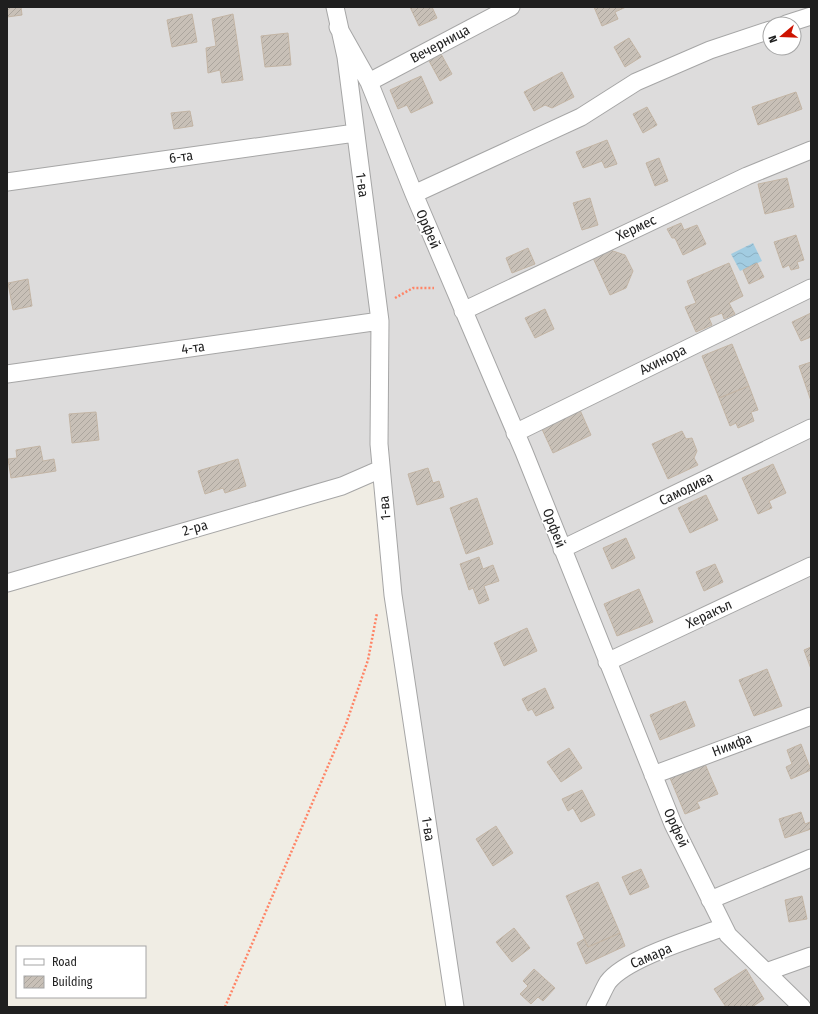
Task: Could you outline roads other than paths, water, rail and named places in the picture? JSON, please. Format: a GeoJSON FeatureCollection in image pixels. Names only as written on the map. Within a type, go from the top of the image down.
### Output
{"type":"FeatureCollection","features":[{"type":"Feature","properties":{"kind":"street","name":"1-ва"},"geometry":{"type":"LineString","coordinates":[[335,7],[338,27],[346,57],[380,321],[379,444],[393,595],[455,1007]]}},
{"type":"Feature","properties":{"kind":"street","name":"Вечерница"},"geometry":{"type":"LineString","coordinates":[[369,82],[511,7]]}},
{"type":"Feature","properties":{"kind":"street","name":"Орфей"},"geometry":{"type":"LineString","coordinates":[[338,27],[369,82],[414,194],[515,433],[673,824],[728,935],[802,1007]]}},
{"type":"Feature","properties":{"kind":"street"},"geometry":{"type":"LineString","coordinates":[[414,194],[581,117],[636,82],[710,50],[762,33]]}},
{"type":"Feature","properties":{"kind":"street","name":"6-та"},"geometry":{"type":"LineString","coordinates":[[7,182],[355,133]]}},
{"type":"Feature","properties":{"kind":"street","name":"Хермес"},"geometry":{"type":"LineString","coordinates":[[461,306],[748,176],[811,150]]}},
{"type":"Feature","properties":{"kind":"street","name":"Ахинора"},"geometry":{"type":"LineString","coordinates":[[515,433],[811,288]]}},
{"type":"Feature","properties":{"kind":"street","name":"4-та"},"geometry":{"type":"LineString","coordinates":[[7,374],[380,321]]}},
{"type":"Feature","properties":{"kind":"street","name":"Самодива"},"geometry":{"type":"LineString","coordinates":[[562,549],[811,428]]}},
{"type":"Feature","properties":{"kind":"street","name":"2-ра"},"geometry":{"type":"LineString","coordinates":[[7,582],[342,486],[381,468]]}},
{"type":"Feature","properties":{"kind":"street","name":"Херакъл"},"geometry":{"type":"LineString","coordinates":[[607,662],[811,566]]}},
{"type":"Feature","properties":{"kind":"street","name":"Нимфа"},"geometry":{"type":"LineString","coordinates":[[653,775],[811,716]]}},
{"type":"Feature","properties":{"kind":"street"},"geometry":{"type":"LineString","coordinates":[[710,900],[811,858]]}},
{"type":"Feature","properties":{"kind":"street","name":"Самара"},"geometry":{"type":"LineString","coordinates":[[595,1007],[609,982],[625,968],[643,958],[724,927]]}},
{"type":"Feature","properties":{"kind":"street"},"geometry":{"type":"LineString","coordinates":[[766,972],[811,956]]}},
{"type":"Feature","properties":{"kind":"water"},"geometry":{"type":"Polygon","coordinates":[[[753,243],[762,261],[740,271],[731,254],[753,243]]]}}]}
